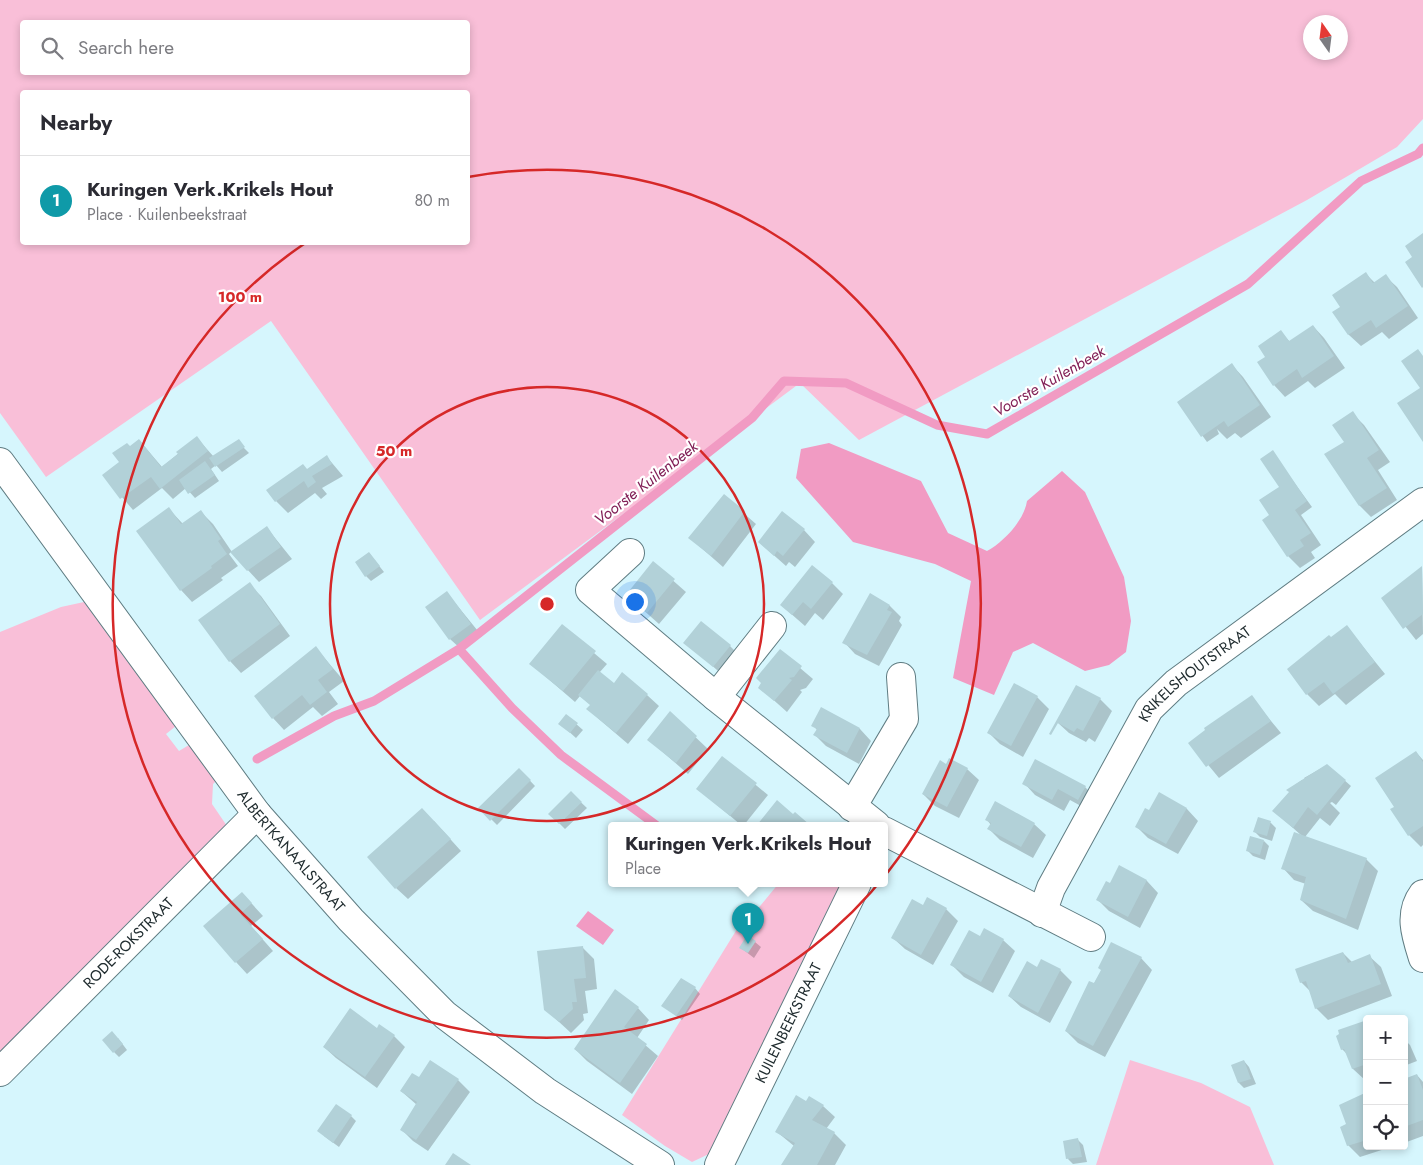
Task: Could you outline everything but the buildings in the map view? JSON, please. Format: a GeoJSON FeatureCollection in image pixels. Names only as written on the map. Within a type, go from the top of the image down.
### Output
{"type":"FeatureCollection","features":[{"type":"Feature","properties":{"kind":"street","name":"ALBERTKANAALSTRAAT"},"geometry":{"type":"LineString","coordinates":[[0,462],[257,814],[351,920],[445,1015],[545,1091],[660,1165]]}},
{"type":"Feature","properties":{"kind":"street","name":"KRIKELSHOUTSTRAAT"},"geometry":{"type":"LineString","coordinates":[[1042,913],[1051,888],[1149,709],[1176,683],[1423,502]]}},
{"type":"Feature","properties":{"kind":"street"},"geometry":{"type":"LineString","coordinates":[[630,553],[590,590],[716,697],[872,822]]}},
{"type":"Feature","properties":{"kind":"street"},"geometry":{"type":"LineString","coordinates":[[716,697],[772,626]]}},
{"type":"Feature","properties":{"kind":"street"},"geometry":{"type":"LineString","coordinates":[[852,807],[904,719],[901,677]]}},
{"type":"Feature","properties":{"kind":"street","name":"RODE-ROKSTRAAT"},"geometry":{"type":"LineString","coordinates":[[0,1072],[257,814]]}},
{"type":"Feature","properties":{"kind":"street"},"geometry":{"type":"LineString","coordinates":[[888,833],[1091,937]]}},
{"type":"Feature","properties":{"kind":"street","name":"KUILENBEEKSTRAAT"},"geometry":{"type":"LineString","coordinates":[[719,1165],[855,887]]}},
{"type":"Feature","properties":{"kind":"street"},"geometry":{"type":"LineString","coordinates":[[1423,894],[1416,903],[1414,927],[1423,958]]}},
{"type":"Feature","properties":{"kind":"shaded area"},"geometry":{"type":"Polygon","coordinates":[[[0,0],[1423,0],[1423,119],[1397,147],[1307,200],[859,440],[800,383],[480,620],[271,321],[46,477],[0,413],[0,0]]]}},
{"type":"Feature","properties":{"kind":"shaded area"},"geometry":{"type":"Polygon","coordinates":[[[829,443],[921,481],[948,533],[987,551],[1012,530],[1022,516],[1027,501],[1062,471],[1085,492],[1124,577],[1131,621],[1126,652],[1109,665],[1085,671],[1033,643],[1013,652],[994,695],[953,678],[971,581],[935,564],[853,542],[796,478],[801,449],[829,443]]]}},
{"type":"Feature","properties":{"kind":"shaded area"},"geometry":{"type":"Polygon","coordinates":[[[84,602],[176,726],[166,734],[179,751],[189,745],[216,781],[213,784],[212,804],[227,826],[0,1062],[0,632],[61,607],[84,602]]]}},
{"type":"Feature","properties":{"kind":"shaded area"},"geometry":{"type":"Polygon","coordinates":[[[776,887],[840,887],[711,1153],[692,1162],[665,1146],[622,1115],[747,913],[752,916],[776,887]]]}},
{"type":"Feature","properties":{"kind":"shaded area"},"geometry":{"type":"Polygon","coordinates":[[[588,911],[614,930],[603,945],[576,926],[588,911]]]}},
{"type":"Feature","properties":{"kind":"shaded area"},"geometry":{"type":"Polygon","coordinates":[[[1130,1060],[1201,1083],[1250,1107],[1274,1165],[1096,1165],[1130,1060]]]}},
{"type":"Feature","properties":{"kind":"waterway","name":"Voorste Kuilenbeek"},"geometry":{"type":"LineString","coordinates":[[257,759],[334,716],[374,701],[459,649],[752,418],[784,381],[846,383],[937,425],[987,434],[1248,284],[1361,181],[1418,154],[1423,148]]}},
{"type":"Feature","properties":{"kind":"waterway","name":"Voorste Kuilenbeek"},"geometry":{"type":"LineString","coordinates":[[459,649],[512,708],[561,755],[652,822]]}},
{"type":"Feature","properties":{"kind":"place","name":"Kuringen Verk.Krikels Hout"},"geometry":{"type":"Point","coordinates":[748,944]}}]}
